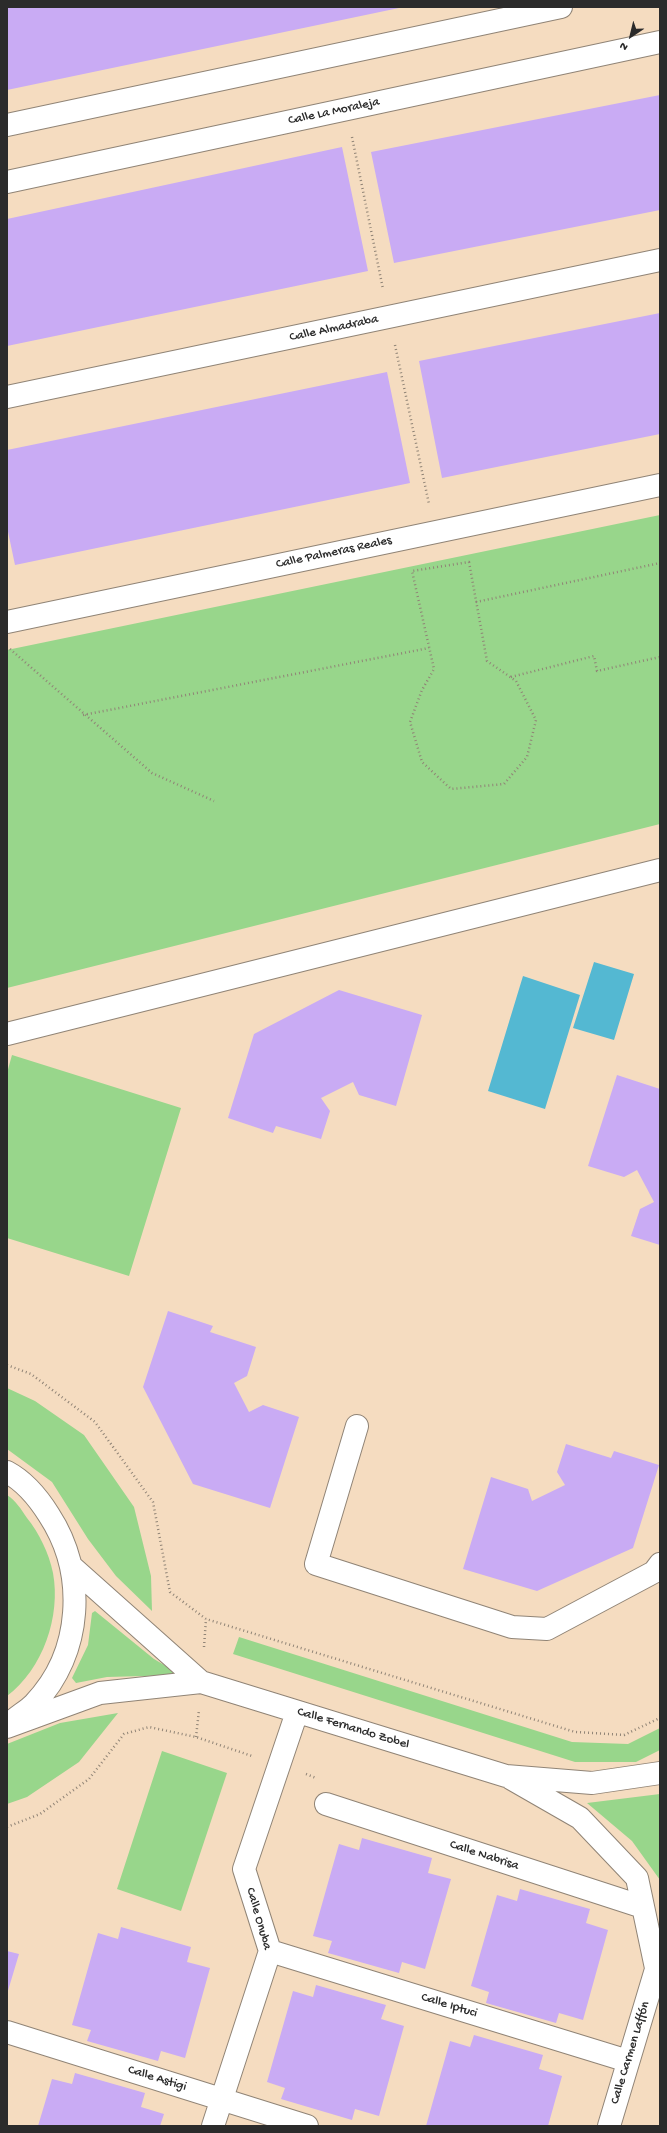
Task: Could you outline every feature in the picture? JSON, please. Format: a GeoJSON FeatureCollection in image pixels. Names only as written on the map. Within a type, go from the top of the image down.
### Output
{"type":"FeatureCollection","features":[{"type":"Feature","properties":{"kind":"street"},"geometry":{"type":"LineString","coordinates":[[7,125],[561,7]]}},
{"type":"Feature","properties":{"kind":"street","name":"Calle La Moraleja"},"geometry":{"type":"LineString","coordinates":[[7,182],[660,42]]}},
{"type":"Feature","properties":{"kind":"street","name":"Calle Almadraba"},"geometry":{"type":"LineString","coordinates":[[7,397],[660,260]]}},
{"type":"Feature","properties":{"kind":"street","name":"Calle Palmeras Reales"},"geometry":{"type":"LineString","coordinates":[[7,622],[660,485]]}},
{"type":"Feature","properties":{"kind":"street"},"geometry":{"type":"LineString","coordinates":[[7,1034],[660,870]]}},
{"type":"Feature","properties":{"kind":"street"},"geometry":{"type":"LineString","coordinates":[[357,1426],[316,1564],[512,1627],[547,1629],[654,1572],[660,1564]]}},
{"type":"Feature","properties":{"kind":"street"},"geometry":{"type":"LineString","coordinates":[[7,1472],[39,1500],[60,1531],[72,1566],[76,1603],[70,1640],[56,1674],[34,1704],[7,1726]]}},
{"type":"Feature","properties":{"kind":"street","name":"Calle Fernando Zobel"},"geometry":{"type":"LineString","coordinates":[[72,1566],[201,1682]]}},
{"type":"Feature","properties":{"kind":"street","name":"Calle Fernando Zobel"},"geometry":{"type":"LineString","coordinates":[[7,1726],[100,1693],[201,1682],[506,1776]]}},
{"type":"Feature","properties":{"kind":"street","name":"Calle Onuba"},"geometry":{"type":"LineString","coordinates":[[213,2126],[270,1951],[244,1869],[297,1712]]}},
{"type":"Feature","properties":{"kind":"street"},"geometry":{"type":"LineString","coordinates":[[506,1776],[592,1783],[660,1773]]}},
{"type":"Feature","properties":{"kind":"street"},"geometry":{"type":"LineString","coordinates":[[506,1776],[580,1818],[637,1878],[643,1907],[658,1962]]}},
{"type":"Feature","properties":{"kind":"street","name":"Calle Nabrisa"},"geometry":{"type":"LineString","coordinates":[[326,1804],[643,1907]]}},
{"type":"Feature","properties":{"kind":"street","name":"Calle Iptuci"},"geometry":{"type":"LineString","coordinates":[[270,1951],[628,2061]]}},
{"type":"Feature","properties":{"kind":"street","name":"Calle Carmen Laffón"},"geometry":{"type":"LineString","coordinates":[[609,2126],[658,1962]]}},
{"type":"Feature","properties":{"kind":"street","name":"Calle Astigi"},"geometry":{"type":"LineString","coordinates":[[7,2032],[307,2126]]}},
{"type":"Feature","properties":{"kind":"path"},"geometry":{"type":"LineString","coordinates":[[469,562],[487,661],[516,680],[536,720],[527,757],[504,784],[451,789],[422,762],[410,722],[422,690],[434,670],[429,648],[412,571],[469,562]]}},
{"type":"Feature","properties":{"kind":"path"},"geometry":{"type":"LineString","coordinates":[[476,602],[660,563]]}},
{"type":"Feature","properties":{"kind":"path"},"geometry":{"type":"LineString","coordinates":[[7,646],[83,715],[152,773],[214,801]]}},
{"type":"Feature","properties":{"kind":"path"},"geometry":{"type":"LineString","coordinates":[[83,715],[429,648]]}},
{"type":"Feature","properties":{"kind":"path"},"geometry":{"type":"LineString","coordinates":[[511,677],[594,656],[597,671],[660,657]]}},
{"type":"Feature","properties":{"kind":"path"},"geometry":{"type":"LineString","coordinates":[[7,1365],[30,1374],[95,1422],[153,1502],[170,1592],[206,1619],[575,1732],[624,1735],[660,1718]]}},
{"type":"Feature","properties":{"kind":"path"},"geometry":{"type":"LineString","coordinates":[[7,1827],[40,1814],[89,1779],[124,1734],[150,1727],[196,1737]]}},
{"type":"Feature","properties":{"kind":"green space"},"geometry":{"type":"Polygon","coordinates":[[[660,515],[660,824],[7,988],[7,650],[660,515]]]}},
{"type":"Feature","properties":{"kind":"green space"},"geometry":{"type":"Polygon","coordinates":[[[12,1055],[181,1108],[129,1276],[7,1238],[7,1073],[12,1055]]]}},
{"type":"Feature","properties":{"kind":"green space"},"geometry":{"type":"Polygon","coordinates":[[[7,1388],[35,1401],[84,1435],[134,1507],[151,1576],[152,1611],[116,1576],[88,1539],[52,1482],[7,1449],[7,1388]]]}},
{"type":"Feature","properties":{"kind":"green space"},"geometry":{"type":"Polygon","coordinates":[[[7,1495],[20,1508],[36,1530],[49,1558],[55,1590],[51,1624],[39,1657],[20,1685],[7,1696],[7,1495]]]}},
{"type":"Feature","properties":{"kind":"green space"},"geometry":{"type":"Polygon","coordinates":[[[95,1611],[154,1659],[181,1675],[107,1677],[76,1683],[72,1678],[88,1645],[92,1613],[95,1611]]]}},
{"type":"Feature","properties":{"kind":"green space"},"geometry":{"type":"Polygon","coordinates":[[[239,1637],[572,1742],[628,1744],[660,1728],[660,1750],[636,1762],[575,1762],[233,1654],[239,1637]]]}},
{"type":"Feature","properties":{"kind":"green space"},"geometry":{"type":"Polygon","coordinates":[[[118,1713],[79,1762],[27,1797],[7,1804],[7,1744],[60,1723],[118,1713]]]}},
{"type":"Feature","properties":{"kind":"green space"},"geometry":{"type":"Polygon","coordinates":[[[162,1751],[227,1773],[181,1911],[117,1889],[162,1751]]]}},
{"type":"Feature","properties":{"kind":"green space"},"geometry":{"type":"Polygon","coordinates":[[[660,1794],[660,1880],[632,1841],[587,1803],[660,1794]]]}},
{"type":"Feature","properties":{"kind":"water"},"geometry":{"type":"Polygon","coordinates":[[[594,962],[634,974],[614,1040],[573,1028],[594,962]]]}},
{"type":"Feature","properties":{"kind":"water"},"geometry":{"type":"Polygon","coordinates":[[[523,976],[580,995],[545,1109],[488,1091],[523,976]]]}},
{"type":"Feature","properties":{"kind":"building"},"geometry":{"type":"Polygon","coordinates":[[[7,7],[399,7],[399,8],[7,90],[7,7]]]}},
{"type":"Feature","properties":{"kind":"building"},"geometry":{"type":"Polygon","coordinates":[[[660,95],[660,210],[394,263],[371,152],[660,95]]]}},
{"type":"Feature","properties":{"kind":"building"},"geometry":{"type":"Polygon","coordinates":[[[342,147],[368,271],[7,346],[7,219],[342,147]]]}},
{"type":"Feature","properties":{"kind":"building"},"geometry":{"type":"Polygon","coordinates":[[[660,313],[660,434],[442,478],[419,361],[660,313]]]}},
{"type":"Feature","properties":{"kind":"building"},"geometry":{"type":"Polygon","coordinates":[[[387,372],[410,483],[15,565],[7,527],[7,450],[387,372]]]}},
{"type":"Feature","properties":{"kind":"building"},"geometry":{"type":"Polygon","coordinates":[[[339,990],[422,1015],[396,1106],[359,1095],[353,1082],[321,1098],[330,1111],[321,1139],[276,1126],[273,1133],[228,1118],[254,1034],[339,990]]]}},
{"type":"Feature","properties":{"kind":"building"},"geometry":{"type":"Polygon","coordinates":[[[617,1075],[660,1089],[660,1245],[631,1236],[640,1209],[654,1202],[637,1170],[624,1177],[588,1166],[617,1075]]]}},
{"type":"Feature","properties":{"kind":"building"},"geometry":{"type":"Polygon","coordinates":[[[168,1311],[213,1326],[210,1332],[256,1347],[247,1376],[234,1383],[249,1412],[263,1405],[299,1417],[270,1508],[193,1484],[143,1387],[168,1311]]]}},
{"type":"Feature","properties":{"kind":"building"},"geometry":{"type":"Polygon","coordinates":[[[566,1444],[611,1458],[614,1451],[659,1465],[633,1548],[537,1591],[463,1569],[491,1477],[528,1489],[532,1501],[565,1485],[557,1472],[566,1444]]]}},
{"type":"Feature","properties":{"kind":"building"},"geometry":{"type":"Polygon","coordinates":[[[362,1838],[432,1858],[428,1873],[451,1879],[425,1969],[402,1962],[399,1973],[328,1953],[332,1941],[313,1936],[339,1844],[359,1850],[362,1838]]]}},
{"type":"Feature","properties":{"kind":"building"},"geometry":{"type":"Polygon","coordinates":[[[520,1889],[590,1909],[586,1923],[608,1930],[583,2020],[559,2013],[556,2023],[486,2003],[489,1992],[471,1986],[497,1895],[517,1901],[520,1889]]]}},
{"type":"Feature","properties":{"kind":"building"},"geometry":{"type":"Polygon","coordinates":[[[121,1927],[191,1947],[187,1962],[210,1968],[185,2058],[161,2051],[158,2061],[87,2041],[91,2030],[72,2025],[98,1933],[118,1939],[121,1927]]]}},
{"type":"Feature","properties":{"kind":"building"},"geometry":{"type":"Polygon","coordinates":[[[7,1951],[19,1954],[7,1994],[7,1951]]]}},
{"type":"Feature","properties":{"kind":"building"},"geometry":{"type":"Polygon","coordinates":[[[316,1985],[386,2005],[381,2019],[404,2026],[379,2116],[355,2109],[352,2120],[281,2099],[285,2088],[267,2082],[293,1991],[313,1997],[316,1985]]]}},
{"type":"Feature","properties":{"kind":"building"},"geometry":{"type":"Polygon","coordinates":[[[474,2035],[543,2055],[539,2069],[562,2076],[548,2126],[426,2126],[450,2041],[470,2047],[474,2035]]]}},
{"type":"Feature","properties":{"kind":"building"},"geometry":{"type":"Polygon","coordinates":[[[75,2073],[145,2093],[141,2107],[164,2114],[160,2126],[38,2126],[52,2079],[72,2084],[75,2073]]]}}]}
